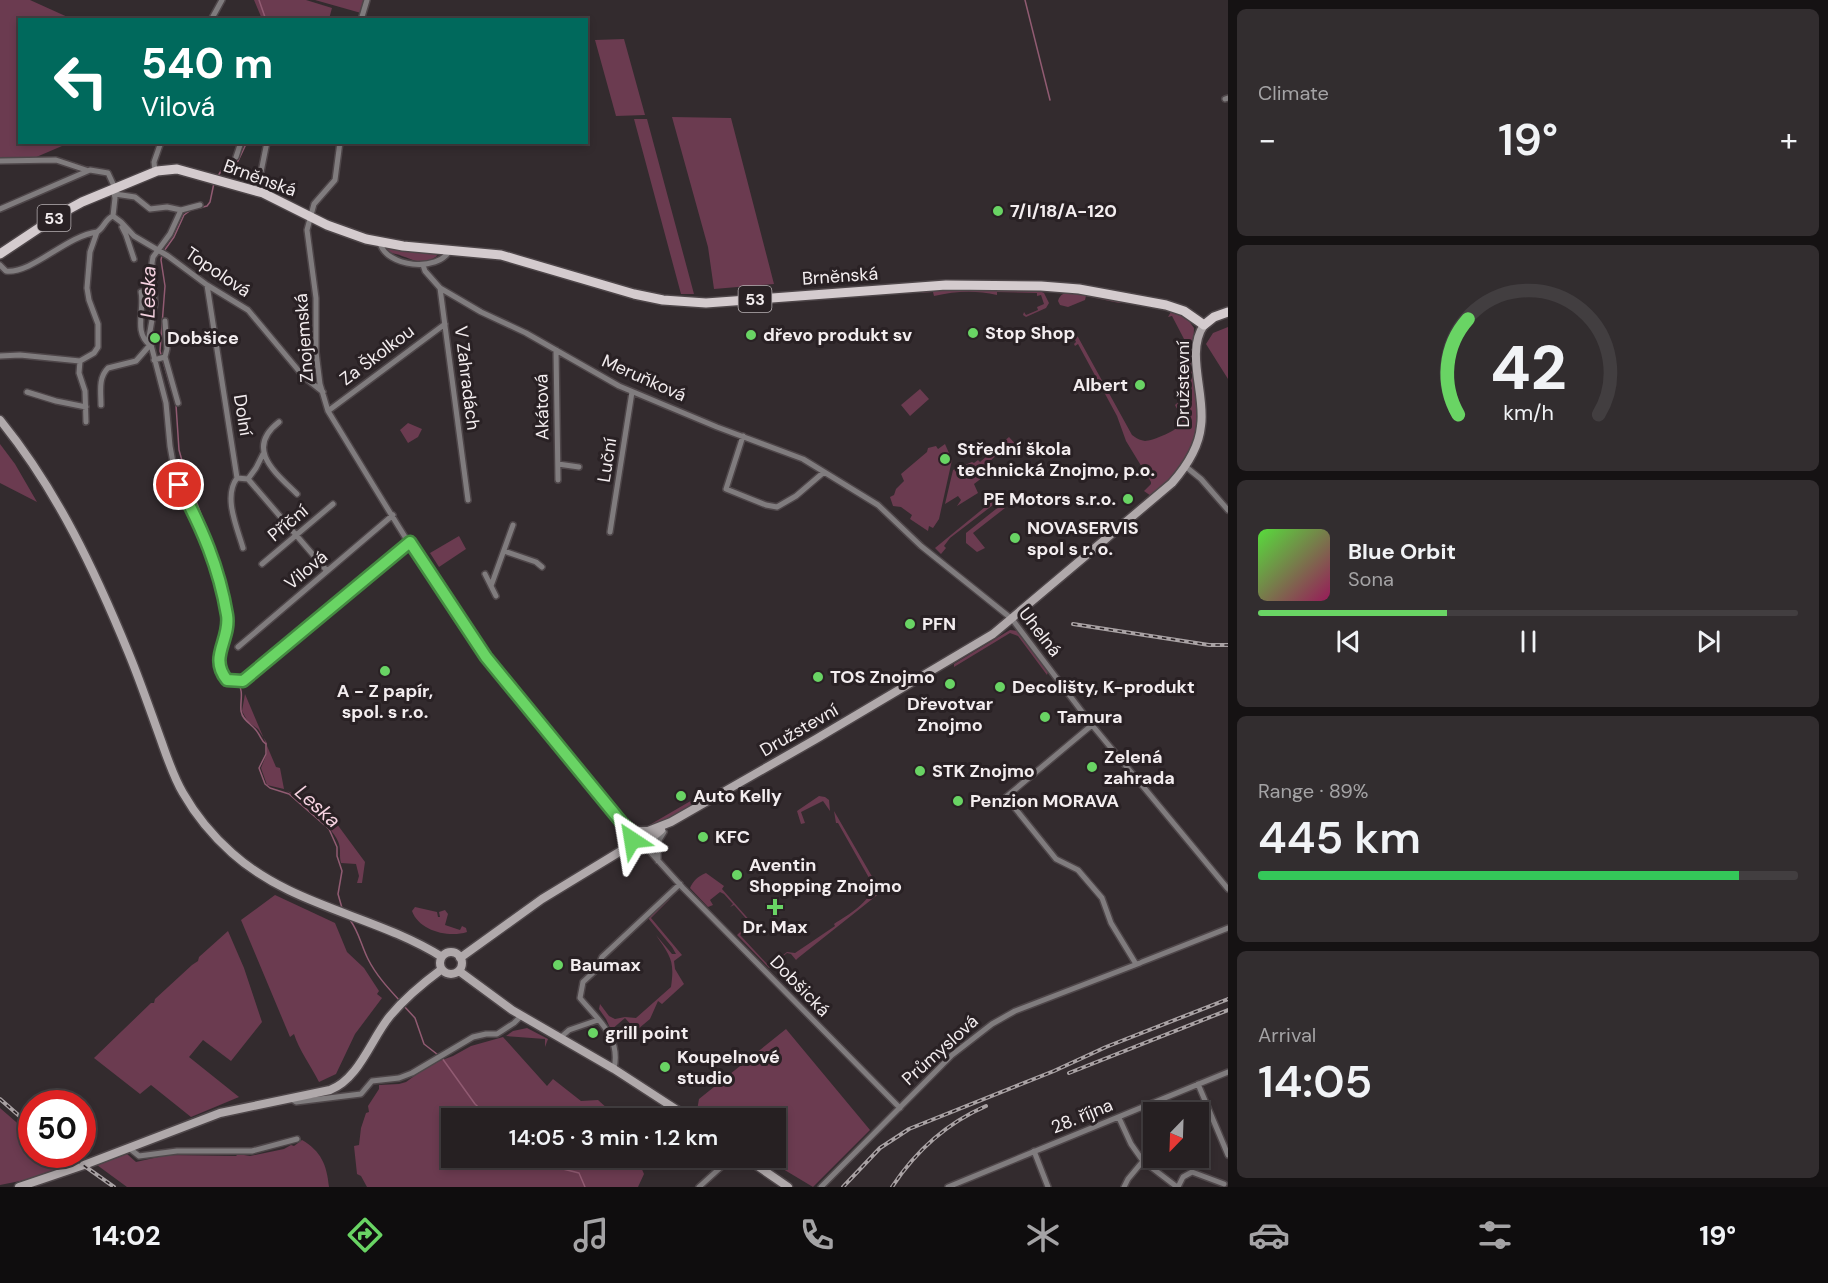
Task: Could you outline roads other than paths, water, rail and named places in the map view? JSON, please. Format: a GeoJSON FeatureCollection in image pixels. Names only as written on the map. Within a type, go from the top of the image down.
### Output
{"type":"FeatureCollection","features":[{"type":"Feature","properties":{"kind":"main road","name":"Brněnská"},"geometry":{"type":"LineString","coordinates":[[0,254],[66,210],[155,172],[180,170],[255,190],[309,217],[347,233],[380,243],[508,257],[634,294],[680,303],[946,285],[1016,285],[1079,289],[1167,305],[1189,314],[1204,325]]}},
{"type":"Feature","properties":{"kind":"main road"},"geometry":{"type":"LineString","coordinates":[[1204,325],[1214,317],[1228,312]]}},
{"type":"Feature","properties":{"kind":"main road","name":"Družstevní"},"geometry":{"type":"LineString","coordinates":[[633,833],[650,831],[671,822],[984,640],[1012,619],[1172,483],[1185,466],[1202,426],[1196,348],[1198,335],[1204,325]]}},
{"type":"Feature","properties":{"kind":"main road"},"geometry":{"type":"LineString","coordinates":[[0,420],[35,467],[61,508],[91,564],[129,655],[178,785],[190,804],[230,851],[255,872],[286,890],[396,932],[442,957]]}},
{"type":"Feature","properties":{"kind":"main road"},"geometry":{"type":"LineString","coordinates":[[460,958],[554,891],[619,853],[641,843],[671,822]]}},
{"type":"Feature","properties":{"kind":"main road"},"geometry":{"type":"LineString","coordinates":[[641,843],[646,835],[643,831]]}},
{"type":"Feature","properties":{"kind":"main road"},"geometry":{"type":"LineString","coordinates":[[633,833],[632,837],[641,843]]}},
{"type":"Feature","properties":{"kind":"main road"},"geometry":{"type":"LineString","coordinates":[[453,953],[460,958],[459,970],[450,974],[442,969],[440,963],[442,957],[453,953]]}},
{"type":"Feature","properties":{"kind":"main road"},"geometry":{"type":"LineString","coordinates":[[20,1187],[220,1113],[340,1086],[352,1075],[370,1044],[391,1015],[442,969]]}},
{"type":"Feature","properties":{"kind":"main road"},"geometry":{"type":"LineString","coordinates":[[459,970],[521,1016],[614,1069],[675,1108]]}},
{"type":"Feature","properties":{"kind":"main road"},"geometry":{"type":"LineString","coordinates":[[760,1168],[788,1187]]}},
{"type":"Feature","properties":{"kind":"street"},"geometry":{"type":"LineString","coordinates":[[212,18],[222,0]]}},
{"type":"Feature","properties":{"kind":"street"},"geometry":{"type":"LineString","coordinates":[[362,18],[367,0]]}},
{"type":"Feature","properties":{"kind":"street"},"geometry":{"type":"LineString","coordinates":[[155,172],[154,162],[160,144]]}},
{"type":"Feature","properties":{"kind":"street"},"geometry":{"type":"LineString","coordinates":[[236,157],[240,144]]}},
{"type":"Feature","properties":{"kind":"street"},"geometry":{"type":"LineString","coordinates":[[263,144],[265,150]]}},
{"type":"Feature","properties":{"kind":"street"},"geometry":{"type":"LineString","coordinates":[[255,190],[266,144]]}},
{"type":"Feature","properties":{"kind":"street"},"geometry":{"type":"LineString","coordinates":[[309,217],[318,198],[335,180],[340,144]]}},
{"type":"Feature","properties":{"kind":"street"},"geometry":{"type":"LineString","coordinates":[[0,161],[56,160],[88,171]]}},
{"type":"Feature","properties":{"kind":"street"},"geometry":{"type":"LineString","coordinates":[[0,209],[94,169],[107,172],[114,190],[113,216],[97,232],[78,236],[16,270],[8,271],[0,266]]}},
{"type":"Feature","properties":{"kind":"street"},"geometry":{"type":"LineString","coordinates":[[114,190],[135,197],[150,209],[167,207],[182,210],[200,205]]}},
{"type":"Feature","properties":{"kind":"street"},"geometry":{"type":"LineString","coordinates":[[101,405],[101,382],[104,371],[136,361],[150,345],[155,294],[153,257],[161,253],[182,210]]}},
{"type":"Feature","properties":{"kind":"street","name":"Topolová"},"geometry":{"type":"LineString","coordinates":[[113,216],[134,236],[248,310],[304,377],[323,392]]}},
{"type":"Feature","properties":{"kind":"street","name":"Znojemská"},"geometry":{"type":"LineString","coordinates":[[309,217],[307,231],[316,298],[316,352],[328,411],[410,542]]}},
{"type":"Feature","properties":{"kind":"street"},"geometry":{"type":"LineString","coordinates":[[119,220],[134,259]]}},
{"type":"Feature","properties":{"kind":"street"},"geometry":{"type":"LineString","coordinates":[[0,356],[20,355],[80,361],[94,354],[98,347],[98,324],[87,288],[90,252],[97,232]]}},
{"type":"Feature","properties":{"kind":"street","name":"Brněnská"},"geometry":{"type":"LineString","coordinates":[[380,243],[386,254],[406,262],[423,265]]}},
{"type":"Feature","properties":{"kind":"street"},"geometry":{"type":"LineString","coordinates":[[423,265],[442,259],[450,250]]}},
{"type":"Feature","properties":{"kind":"street","name":"V Zahradách"},"geometry":{"type":"LineString","coordinates":[[423,265],[425,272],[440,288],[468,500]]}},
{"type":"Feature","properties":{"kind":"street","name":"Dolní"},"geometry":{"type":"LineString","coordinates":[[207,285],[237,478],[232,485],[230,495],[243,548]]}},
{"type":"Feature","properties":{"kind":"street","name":"Meruňková"},"geometry":{"type":"LineString","coordinates":[[440,288],[632,392],[792,454],[842,482]]}},
{"type":"Feature","properties":{"kind":"street"},"geometry":{"type":"LineString","coordinates":[[141,292],[143,302],[140,326],[144,340],[160,358],[178,403]]}},
{"type":"Feature","properties":{"kind":"street"},"geometry":{"type":"LineString","coordinates":[[165,321],[167,349],[160,358],[170,446],[175,474],[202,528],[218,576],[227,620],[218,659],[222,674],[231,682],[241,681],[410,542],[486,657],[622,823],[633,833]]}},
{"type":"Feature","properties":{"kind":"street","name":"Za Školkou"},"geometry":{"type":"LineString","coordinates":[[328,411],[445,324]]}},
{"type":"Feature","properties":{"kind":"street","name":"Akátová"},"geometry":{"type":"LineString","coordinates":[[556,350],[558,480]]}},
{"type":"Feature","properties":{"kind":"street"},"geometry":{"type":"LineString","coordinates":[[80,361],[79,373],[85,391],[86,422]]}},
{"type":"Feature","properties":{"kind":"street"},"geometry":{"type":"LineString","coordinates":[[27,392],[86,407]]}},
{"type":"Feature","properties":{"kind":"street","name":"Luční"},"geometry":{"type":"LineString","coordinates":[[610,532],[632,392]]}},
{"type":"Feature","properties":{"kind":"street"},"geometry":{"type":"LineString","coordinates":[[248,479],[263,454],[266,435],[279,422]]}},
{"type":"Feature","properties":{"kind":"street"},"geometry":{"type":"LineString","coordinates":[[743,436],[726,489],[773,508],[796,496],[824,472]]}},
{"type":"Feature","properties":{"kind":"street"},"geometry":{"type":"LineString","coordinates":[[263,454],[268,465],[297,494]]}},
{"type":"Feature","properties":{"kind":"street"},"geometry":{"type":"LineString","coordinates":[[258,464],[268,465]]}},
{"type":"Feature","properties":{"kind":"street","name":"Akátová"},"geometry":{"type":"LineString","coordinates":[[558,464],[579,467]]}},
{"type":"Feature","properties":{"kind":"street"},"geometry":{"type":"LineString","coordinates":[[1185,466],[1201,479],[1228,510]]}},
{"type":"Feature","properties":{"kind":"street"},"geometry":{"type":"LineString","coordinates":[[237,478],[248,479],[327,572]]}},
{"type":"Feature","properties":{"kind":"street","name":"Uhelná"},"geometry":{"type":"LineString","coordinates":[[842,482],[878,506],[921,546],[1012,619],[1092,725],[1228,889]]}},
{"type":"Feature","properties":{"kind":"street","name":"Příční"},"geometry":{"type":"LineString","coordinates":[[262,564],[333,504]]}},
{"type":"Feature","properties":{"kind":"street","name":"Vilová"},"geometry":{"type":"LineString","coordinates":[[238,647],[393,515]]}},
{"type":"Feature","properties":{"kind":"street"},"geometry":{"type":"LineString","coordinates":[[491,586],[513,525]]}},
{"type":"Feature","properties":{"kind":"street"},"geometry":{"type":"LineString","coordinates":[[504,551],[537,561],[542,567]]}},
{"type":"Feature","properties":{"kind":"street"},"geometry":{"type":"LineString","coordinates":[[485,574],[496,596]]}},
{"type":"Feature","properties":{"kind":"street"},"geometry":{"type":"LineString","coordinates":[[1092,725],[1006,797],[1056,859],[1078,870],[1102,898],[1112,923],[1139,963]]}},
{"type":"Feature","properties":{"kind":"street"},"geometry":{"type":"LineString","coordinates":[[658,861],[658,842],[671,822]]}},
{"type":"Feature","properties":{"kind":"street"},"geometry":{"type":"LineString","coordinates":[[619,853],[625,836],[622,823]]}},
{"type":"Feature","properties":{"kind":"street","name":"Dobšická"},"geometry":{"type":"LineString","coordinates":[[641,843],[900,1108]]}},
{"type":"Feature","properties":{"kind":"street"},"geometry":{"type":"LineString","coordinates":[[614,1069],[617,1055],[615,1043],[580,998],[584,982],[597,969],[602,957],[680,885]]}},
{"type":"Feature","properties":{"kind":"street","name":"Průmyslová"},"geometry":{"type":"LineString","coordinates":[[821,1187],[952,1055],[1000,1018],[1228,928]]}},
{"type":"Feature","properties":{"kind":"street"},"geometry":{"type":"LineString","coordinates":[[290,1097],[296,1102],[362,1094],[372,1081],[399,1078],[412,1073],[473,1037],[497,1034],[521,1016]]}},
{"type":"Feature","properties":{"kind":"street"},"geometry":{"type":"LineString","coordinates":[[560,1038],[569,1030],[598,1020]]}},
{"type":"Feature","properties":{"kind":"street","name":"28. října"},"geometry":{"type":"LineString","coordinates":[[948,1187],[1228,1072]]}},
{"type":"Feature","properties":{"kind":"street"},"geometry":{"type":"LineString","coordinates":[[1198,1084],[1228,1155]]}},
{"type":"Feature","properties":{"kind":"street"},"geometry":{"type":"LineString","coordinates":[[1119,1118],[1131,1144],[1143,1161],[1124,1187]]}},
{"type":"Feature","properties":{"kind":"street"},"geometry":{"type":"LineString","coordinates":[[129,1148],[139,1156],[177,1151],[236,1152],[265,1148],[297,1139]]}},
{"type":"Feature","properties":{"kind":"street"},"geometry":{"type":"LineString","coordinates":[[1034,1151],[1048,1187]]}},
{"type":"Feature","properties":{"kind":"street"},"geometry":{"type":"LineString","coordinates":[[699,1187],[720,1168]]}},
{"type":"Feature","properties":{"kind":"street"},"geometry":{"type":"LineString","coordinates":[[1151,1168],[1178,1187],[1183,1177],[1192,1172],[1225,1184]]}},
{"type":"Feature","properties":{"kind":"waterway","name":"Leska"},"geometry":{"type":"LineString","coordinates":[[259,0],[265,18]]}},
{"type":"Feature","properties":{"kind":"waterway"},"geometry":{"type":"LineString","coordinates":[[1025,0],[1050,100]]}},
{"type":"Feature","properties":{"kind":"waterway","name":"Leska"},"geometry":{"type":"LineString","coordinates":[[218,176],[221,171],[238,161],[246,144]]}},
{"type":"Feature","properties":{"kind":"waterway","name":"Leska"},"geometry":{"type":"LineString","coordinates":[[164,251],[174,237],[184,215],[191,210],[207,206],[210,202],[214,183]]}},
{"type":"Feature","properties":{"kind":"waterway","name":"Leska"},"geometry":{"type":"LineString","coordinates":[[162,255],[165,286],[160,351],[172,392]]}},
{"type":"Feature","properties":{"kind":"waterway","name":"Leska"},"geometry":{"type":"LineString","coordinates":[[176,405],[179,450],[225,579],[231,624],[223,664],[228,674],[235,679]]}},
{"type":"Feature","properties":{"kind":"waterway","name":"Leska"},"geometry":{"type":"LineString","coordinates":[[238,683],[242,715],[266,744],[266,754],[259,768],[265,784],[289,794],[329,829],[337,847],[337,856],[342,871],[338,894],[342,908]]}},
{"type":"Feature","properties":{"kind":"waterway","name":"Leska"},"geometry":{"type":"LineString","coordinates":[[350,920],[371,965],[400,1001]]}},
{"type":"Feature","properties":{"kind":"waterway","name":"Leska"},"geometry":{"type":"LineString","coordinates":[[403,1005],[415,1018],[424,1044],[442,1058],[479,1108]]}},
{"type":"Feature","properties":{"kind":"waterway","name":"Leska"},"geometry":{"type":"LineString","coordinates":[[562,1168],[579,1173],[585,1187]]}},
{"type":"Feature","properties":{"kind":"railway"},"geometry":{"type":"LineString","coordinates":[[1073,624],[1209,645],[1228,645]]}},
{"type":"Feature","properties":{"kind":"railway"},"geometry":{"type":"LineString","coordinates":[[843,1187],[880,1148],[909,1129],[1228,999]]}},
{"type":"Feature","properties":{"kind":"railway"},"geometry":{"type":"LineString","coordinates":[[1069,1073],[1228,1010]]}},
{"type":"Feature","properties":{"kind":"railway"},"geometry":{"type":"LineString","coordinates":[[0,1099],[18,1115]]}},
{"type":"Feature","properties":{"kind":"railway"},"geometry":{"type":"LineString","coordinates":[[892,1187],[911,1162],[933,1140],[958,1121],[986,1106]]}},
{"type":"Feature","properties":{"kind":"railway"},"geometry":{"type":"LineString","coordinates":[[87,1168],[114,1187]]}},
{"type":"Feature","properties":{"kind":"place","name":"7/I/18/A-120"},"geometry":{"type":"Point","coordinates":[998,211]}},
{"type":"Feature","properties":{"kind":"place","name":"Stop Shop"},"geometry":{"type":"Point","coordinates":[973,333]}},
{"type":"Feature","properties":{"kind":"place","name":"dřevo produkt sv"},"geometry":{"type":"Point","coordinates":[751,335]}},
{"type":"Feature","properties":{"kind":"place","name":"Dobšice"},"geometry":{"type":"Point","coordinates":[155,338]}},
{"type":"Feature","properties":{"kind":"place","name":"Albert"},"geometry":{"type":"Point","coordinates":[1140,385]}},
{"type":"Feature","properties":{"kind":"place","name":"Střední škola technická Znojmo, p.o."},"geometry":{"type":"Point","coordinates":[945,459]}},
{"type":"Feature","properties":{"kind":"place","name":"PE Motors s.r.o."},"geometry":{"type":"Point","coordinates":[1128,499]}},
{"type":"Feature","properties":{"kind":"place","name":"NOVASERVIS spol s r. o."},"geometry":{"type":"Point","coordinates":[1015,538]}},
{"type":"Feature","properties":{"kind":"place","name":"PFN"},"geometry":{"type":"Point","coordinates":[910,624]}},
{"type":"Feature","properties":{"kind":"place","name":"A - Z papír, spol. s r.o."},"geometry":{"type":"Point","coordinates":[385,671]}},
{"type":"Feature","properties":{"kind":"place","name":"TOS Znojmo"},"geometry":{"type":"Point","coordinates":[818,677]}},
{"type":"Feature","properties":{"kind":"place","name":"Dřevotvar Znojmo"},"geometry":{"type":"Point","coordinates":[950,684]}},
{"type":"Feature","properties":{"kind":"place","name":"Decolišty, K-produkt"},"geometry":{"type":"Point","coordinates":[1000,687]}},
{"type":"Feature","properties":{"kind":"place","name":"Tamura"},"geometry":{"type":"Point","coordinates":[1045,717]}},
{"type":"Feature","properties":{"kind":"place","name":"Zelená zahrada"},"geometry":{"type":"Point","coordinates":[1092,767]}},
{"type":"Feature","properties":{"kind":"place","name":"STK Znojmo"},"geometry":{"type":"Point","coordinates":[920,771]}},
{"type":"Feature","properties":{"kind":"place","name":"Auto Kelly"},"geometry":{"type":"Point","coordinates":[681,796]}},
{"type":"Feature","properties":{"kind":"place","name":"Penzion MORAVA"},"geometry":{"type":"Point","coordinates":[958,801]}},
{"type":"Feature","properties":{"kind":"place","name":"KFC"},"geometry":{"type":"Point","coordinates":[703,837]}},
{"type":"Feature","properties":{"kind":"place","name":"Aventin Shopping Znojmo"},"geometry":{"type":"Point","coordinates":[737,875]}},
{"type":"Feature","properties":{"kind":"place","name":"Dr. Max"},"geometry":{"type":"Point","coordinates":[775,907]}},
{"type":"Feature","properties":{"kind":"place","name":"Baumax"},"geometry":{"type":"Point","coordinates":[558,965]}},
{"type":"Feature","properties":{"kind":"place","name":"grill point"},"geometry":{"type":"Point","coordinates":[593,1033]}},
{"type":"Feature","properties":{"kind":"place","name":"Koupelnové studio"},"geometry":{"type":"Point","coordinates":[665,1067]}}]}
